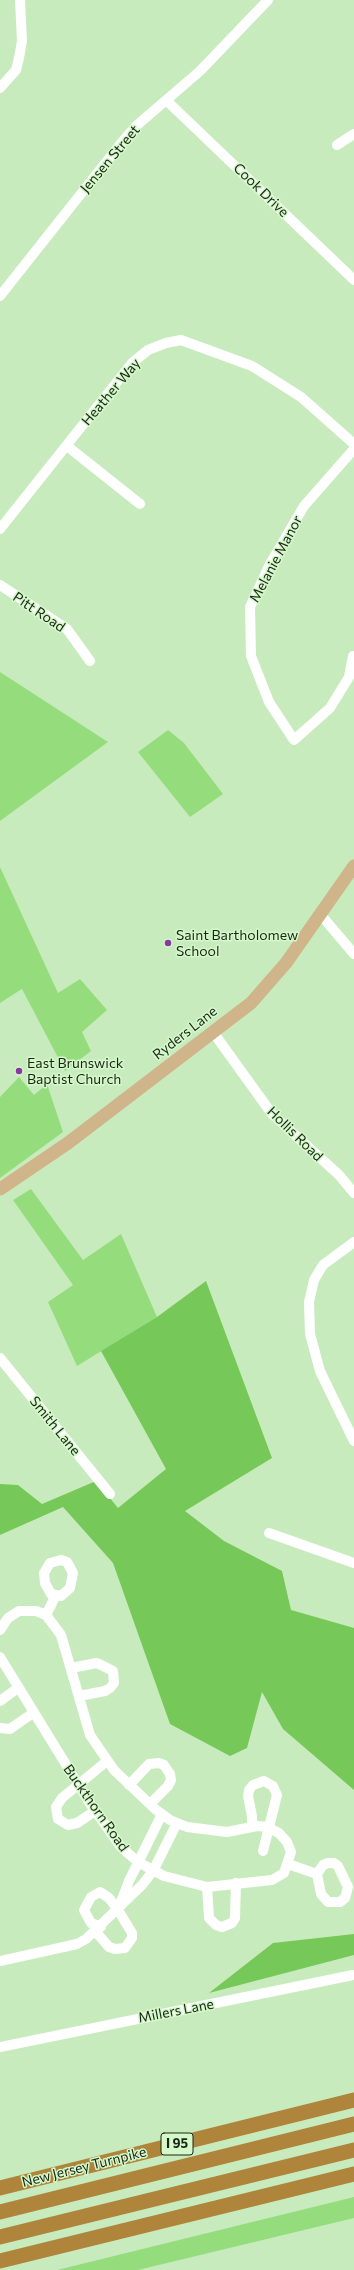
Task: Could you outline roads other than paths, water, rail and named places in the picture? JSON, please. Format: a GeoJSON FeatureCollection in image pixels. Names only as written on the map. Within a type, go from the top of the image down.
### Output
{"type":"FeatureCollection","features":[{"type":"Feature","properties":{"kind":"highway","name":"New Jersey Turnpike"},"geometry":{"type":"LineString","coordinates":[[0,2188],[354,2100]]}},
{"type":"Feature","properties":{"kind":"highway","name":"New Jersey Turnpike"},"geometry":{"type":"LineString","coordinates":[[0,2212],[354,2124]]}},
{"type":"Feature","properties":{"kind":"highway"},"geometry":{"type":"LineString","coordinates":[[0,2237],[354,2150]]}},
{"type":"Feature","properties":{"kind":"highway"},"geometry":{"type":"LineString","coordinates":[[0,2261],[354,2174]]}},
{"type":"Feature","properties":{"kind":"main road","name":"Ryders Lane"},"geometry":{"type":"LineString","coordinates":[[0,1189],[68,1143],[251,1003],[286,963],[354,866]]}},
{"type":"Feature","properties":{"kind":"street"},"geometry":{"type":"LineString","coordinates":[[0,88],[16,70],[20,58],[22,41],[20,0]]}},
{"type":"Feature","properties":{"kind":"street","name":"Jensen Street"},"geometry":{"type":"LineString","coordinates":[[0,296],[136,126],[200,72],[268,0]]}},
{"type":"Feature","properties":{"kind":"street","name":"Cook Drive"},"geometry":{"type":"LineString","coordinates":[[167,101],[354,280]]}},
{"type":"Feature","properties":{"kind":"street"},"geometry":{"type":"LineString","coordinates":[[337,145],[354,134]]}},
{"type":"Feature","properties":{"kind":"street","name":"Heather Way"},"geometry":{"type":"LineString","coordinates":[[0,529],[132,363],[148,350],[166,343],[181,340],[252,366],[301,397],[354,444]]}},
{"type":"Feature","properties":{"kind":"street"},"geometry":{"type":"LineString","coordinates":[[66,446],[140,504]]}},
{"type":"Feature","properties":{"kind":"street","name":"Melanie Manor"},"geometry":{"type":"LineString","coordinates":[[353,656],[349,677],[330,708],[294,740],[269,702],[251,656],[250,608],[270,564],[304,506],[354,449]]}},
{"type":"Feature","properties":{"kind":"street","name":"Pitt Road"},"geometry":{"type":"LineString","coordinates":[[0,585],[67,629],[90,661]]}},
{"type":"Feature","properties":{"kind":"street"},"geometry":{"type":"LineString","coordinates":[[321,915],[354,954]]}},
{"type":"Feature","properties":{"kind":"street","name":"Hollis Road"},"geometry":{"type":"LineString","coordinates":[[213,1032],[272,1114],[339,1175],[354,1193]]}},
{"type":"Feature","properties":{"kind":"street"},"geometry":{"type":"LineString","coordinates":[[354,1242],[323,1265],[314,1280],[309,1302],[310,1334],[320,1372],[354,1441]]}},
{"type":"Feature","properties":{"kind":"street","name":"Smith Lane"},"geometry":{"type":"LineString","coordinates":[[0,1358],[110,1494]]}},
{"type":"Feature","properties":{"kind":"street"},"geometry":{"type":"LineString","coordinates":[[269,1533],[354,1563]]}},
{"type":"Feature","properties":{"kind":"street"},"geometry":{"type":"LineString","coordinates":[[46,1615],[56,1595]]}},
{"type":"Feature","properties":{"kind":"street"},"geometry":{"type":"LineString","coordinates":[[0,1630],[8,1618],[19,1611],[36,1611],[46,1615],[61,1635],[90,1735],[107,1761],[129,1785],[162,1814],[177,1823],[205,1831],[227,1832],[252,1827],[269,1828],[279,1833],[287,1842],[291,1852],[288,1864],[317,1874]]}},
{"type":"Feature","properties":{"kind":"street","name":"Buckthorn Road"},"geometry":{"type":"LineString","coordinates":[[0,1657],[78,1785],[121,1847],[138,1862],[153,1871],[206,1888],[236,1883],[272,1880],[284,1872],[288,1864]]}},
{"type":"Feature","properties":{"kind":"street"},"geometry":{"type":"LineString","coordinates":[[71,1668],[97,1663],[112,1669],[115,1677],[110,1688],[100,1692],[79,1696]]}},
{"type":"Feature","properties":{"kind":"street"},"geometry":{"type":"LineString","coordinates":[[0,1701],[18,1688]]}},
{"type":"Feature","properties":{"kind":"street"},"geometry":{"type":"LineString","coordinates":[[5,1729],[33,1713]]}},
{"type":"Feature","properties":{"kind":"street"},"geometry":{"type":"LineString","coordinates":[[95,1810],[74,1824],[62,1823],[58,1818],[56,1807],[58,1801],[107,1761]]}},
{"type":"Feature","properties":{"kind":"street"},"geometry":{"type":"LineString","coordinates":[[129,1785],[149,1764],[159,1763],[164,1765],[170,1774],[171,1780],[164,1790],[150,1804]]}},
{"type":"Feature","properties":{"kind":"street"},"geometry":{"type":"LineString","coordinates":[[252,1827],[249,1790],[253,1785],[264,1781],[273,1786],[277,1796],[263,1851]]}},
{"type":"Feature","properties":{"kind":"street"},"geometry":{"type":"LineString","coordinates":[[118,1910],[138,1862],[162,1814]]}},
{"type":"Feature","properties":{"kind":"street"},"geometry":{"type":"LineString","coordinates":[[0,1961],[77,1944],[98,1929],[136,1893],[153,1871],[177,1823]]}},
{"type":"Feature","properties":{"kind":"street"},"geometry":{"type":"LineString","coordinates":[[206,1888],[209,1918],[216,1925],[222,1927],[232,1922],[236,1913],[236,1883]]}},
{"type":"Feature","properties":{"kind":"street"},"geometry":{"type":"LineString","coordinates":[[100,1892],[108,1898],[118,1910],[132,1932],[129,1944],[125,1948],[115,1949],[109,1947],[98,1929],[91,1923],[84,1910],[91,1897],[100,1892]]}},
{"type":"Feature","properties":{"kind":"street","name":"Millers Lane"},"geometry":{"type":"LineString","coordinates":[[0,2047],[353,1976]]}},
{"type":"Feature","properties":{"kind":"place","name":"Saint Bartholomew School"},"geometry":{"type":"Point","coordinates":[168,943]}},
{"type":"Feature","properties":{"kind":"place","name":"East Brunswick Baptist Church"},"geometry":{"type":"Point","coordinates":[19,1071]}}]}
